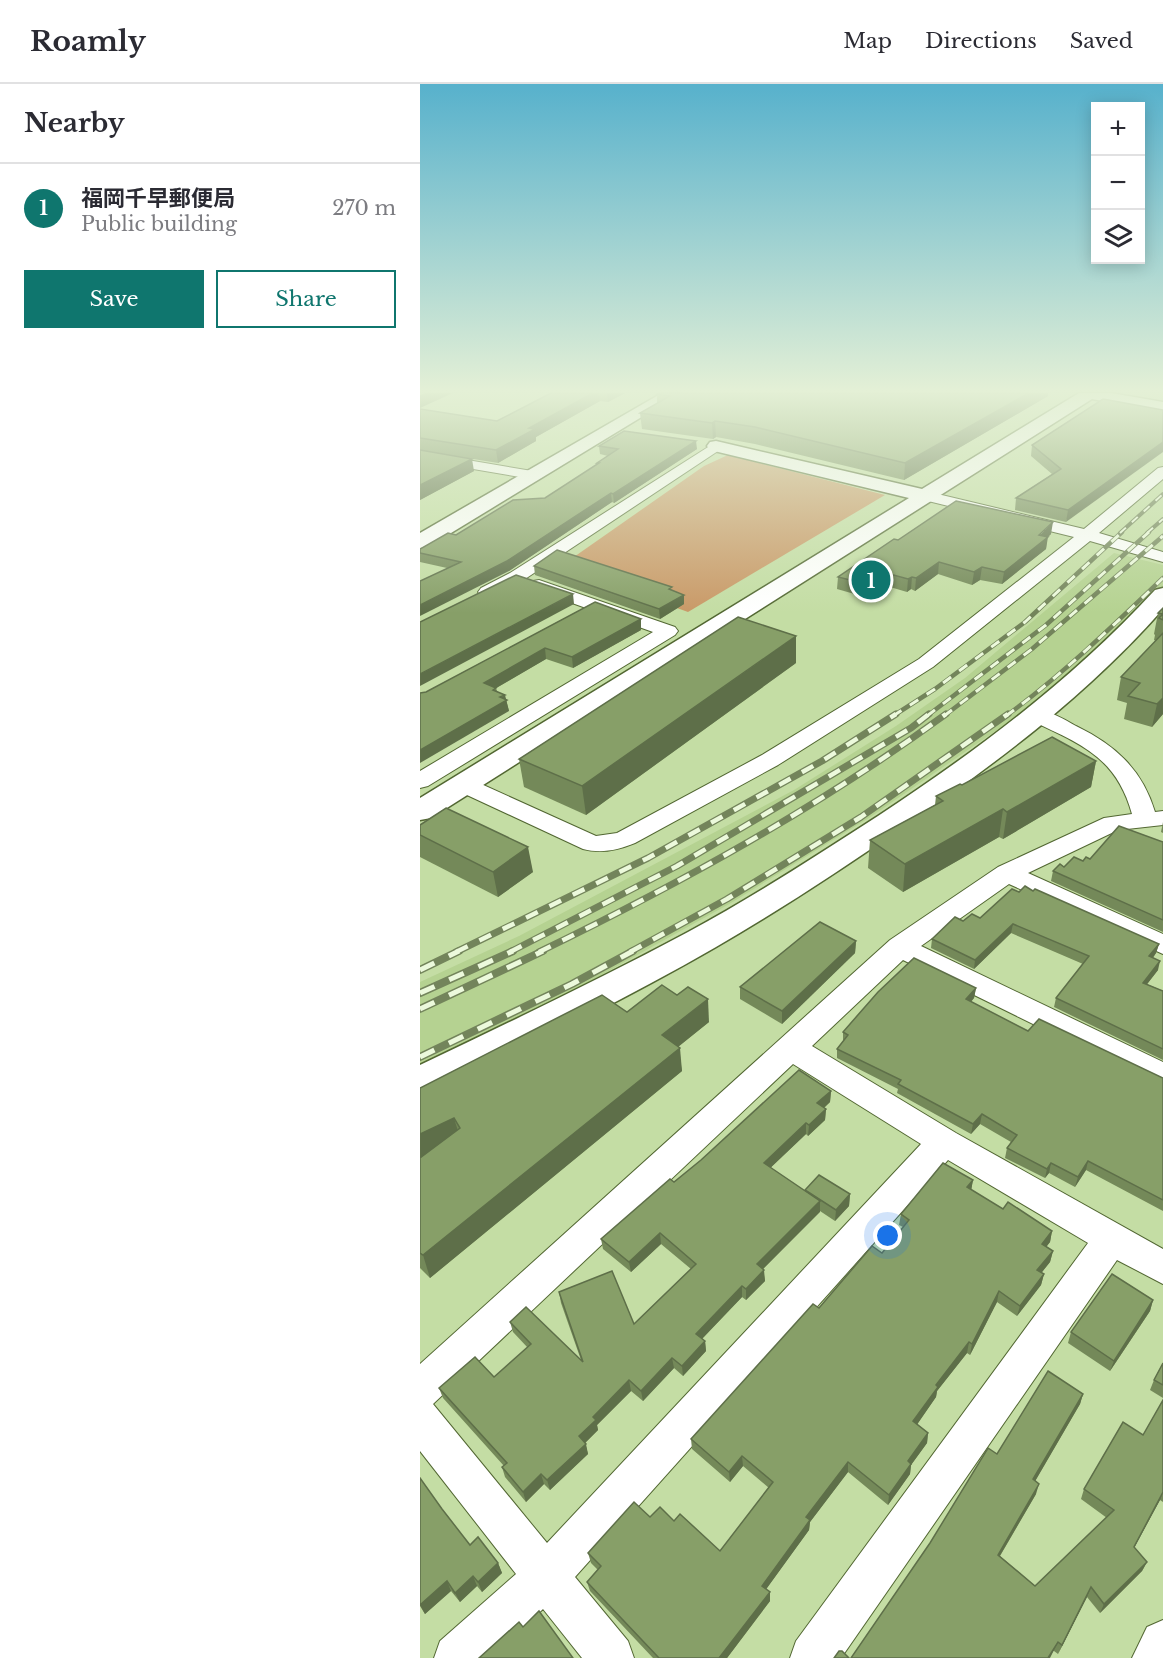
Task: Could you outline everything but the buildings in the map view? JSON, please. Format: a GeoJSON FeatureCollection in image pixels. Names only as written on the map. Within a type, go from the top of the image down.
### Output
{"type":"FeatureCollection","features":[{"type":"Feature","properties":{"kind":"main road"},"geometry":{"type":"LineString","coordinates":[[420,542],[535,466]]}},
{"type":"Feature","properties":{"kind":"main road"},"geometry":{"type":"LineString","coordinates":[[420,527],[538,466]]}},
{"type":"Feature","properties":{"kind":"main road"},"geometry":{"type":"LineString","coordinates":[[801,466],[925,496]]}},
{"type":"Feature","properties":{"kind":"main road"},"geometry":{"type":"LineString","coordinates":[[420,812],[972,466]]}},
{"type":"Feature","properties":{"kind":"main road"},"geometry":{"type":"LineString","coordinates":[[420,1083],[673,956],[828,863],[948,782],[1038,715],[1129,634],[1163,595]]}},
{"type":"Feature","properties":{"kind":"street"},"geometry":{"type":"LineString","coordinates":[[480,466],[523,474]]}},
{"type":"Feature","properties":{"kind":"street"},"geometry":{"type":"LineString","coordinates":[[474,599],[516,577],[685,466]]}},
{"type":"Feature","properties":{"kind":"street"},"geometry":{"type":"LineString","coordinates":[[462,784],[592,844],[613,843],[626,838],[770,760],[926,663],[1087,535],[1163,471]]}},
{"type":"Feature","properties":{"kind":"street"},"geometry":{"type":"LineString","coordinates":[[925,496],[1087,535],[1163,557]]}},
{"type":"Feature","properties":{"kind":"street"},"geometry":{"type":"LineString","coordinates":[[426,771],[668,631],[595,603],[516,577]]}},
{"type":"Feature","properties":{"kind":"street"},"geometry":{"type":"LineString","coordinates":[[574,614],[595,603]]}},
{"type":"Feature","properties":{"kind":"street"},"geometry":{"type":"LineString","coordinates":[[420,1390],[900,947],[1007,873],[1113,824],[1154,826],[1136,788],[1120,764],[1092,742],[1038,715]]}},
{"type":"Feature","properties":{"kind":"street"},"geometry":{"type":"LineString","coordinates":[[1007,873],[1163,945]]}},
{"type":"Feature","properties":{"kind":"street"},"geometry":{"type":"LineString","coordinates":[[900,947],[1163,1076]]}},
{"type":"Feature","properties":{"kind":"street"},"geometry":{"type":"LineString","coordinates":[[791,1048],[944,1142],[1163,1268]]}},
{"type":"Feature","properties":{"kind":"street"},"geometry":{"type":"LineString","coordinates":[[457,1658],[545,1577],[944,1142]]}},
{"type":"Feature","properties":{"kind":"street"},"geometry":{"type":"LineString","coordinates":[[813,1658],[1112,1238]]}},
{"type":"Feature","properties":{"kind":"street"},"geometry":{"type":"LineString","coordinates":[[420,1419],[611,1658]]}},
{"type":"Feature","properties":{"kind":"street"},"geometry":{"type":"LineString","coordinates":[[1155,1658],[1163,1643]]}},
{"type":"Feature","properties":{"kind":"shaded area"},"geometry":{"type":"Polygon","coordinates":[[[703,466],[773,466],[885,495],[688,612],[561,566],[703,466]]]}},
{"type":"Feature","properties":{"kind":"shaded area"},"geometry":{"type":"Polygon","coordinates":[[[1114,553],[1163,565],[1163,588],[1039,701],[872,816],[731,903],[585,984],[420,1067],[420,982],[519,936],[794,790],[896,726],[965,678],[1114,553]]]}},
{"type":"Feature","properties":{"kind":"railway"},"geometry":{"type":"LineString","coordinates":[[1120,533],[1163,494]]}},
{"type":"Feature","properties":{"kind":"railway"},"geometry":{"type":"LineString","coordinates":[[1147,533],[1163,519]]}},
{"type":"Feature","properties":{"kind":"railway"},"geometry":{"type":"LineString","coordinates":[[893,716],[935,689],[1025,622],[1122,532]]}},
{"type":"Feature","properties":{"kind":"railway"},"geometry":{"type":"LineString","coordinates":[[927,716],[1046,625],[1149,532]]}},
{"type":"Feature","properties":{"kind":"railway"},"geometry":{"type":"LineString","coordinates":[[944,716],[1032,649],[1163,536]]}},
{"type":"Feature","properties":{"kind":"railway"},"geometry":{"type":"LineString","coordinates":[[1006,716],[1067,667],[1163,578]]}},
{"type":"Feature","properties":{"kind":"railway"},"geometry":{"type":"LineString","coordinates":[[456,952],[648,858],[822,761],[896,714]]}},
{"type":"Feature","properties":{"kind":"railway"},"geometry":{"type":"LineString","coordinates":[[510,952],[677,866],[911,728],[929,714]]}},
{"type":"Feature","properties":{"kind":"railway"},"geometry":{"type":"LineString","coordinates":[[539,952],[645,899],[748,842],[849,781],[946,714]]}},
{"type":"Feature","properties":{"kind":"railway"},"geometry":{"type":"LineString","coordinates":[[630,952],[727,899],[861,817],[1008,714]]}},
{"type":"Feature","properties":{"kind":"railway"},"geometry":{"type":"LineString","coordinates":[[420,970],[459,951]]}},
{"type":"Feature","properties":{"kind":"railway"},"geometry":{"type":"LineString","coordinates":[[420,993],[513,951]]}},
{"type":"Feature","properties":{"kind":"railway"},"geometry":{"type":"LineString","coordinates":[[420,1009],[543,951]]}},
{"type":"Feature","properties":{"kind":"railway"},"geometry":{"type":"LineString","coordinates":[[420,1057],[572,984],[633,951]]}},
{"type":"Feature","properties":{"kind":"place","name":"福岡千早郵便局"},"geometry":{"type":"Point","coordinates":[871,580]}}]}
